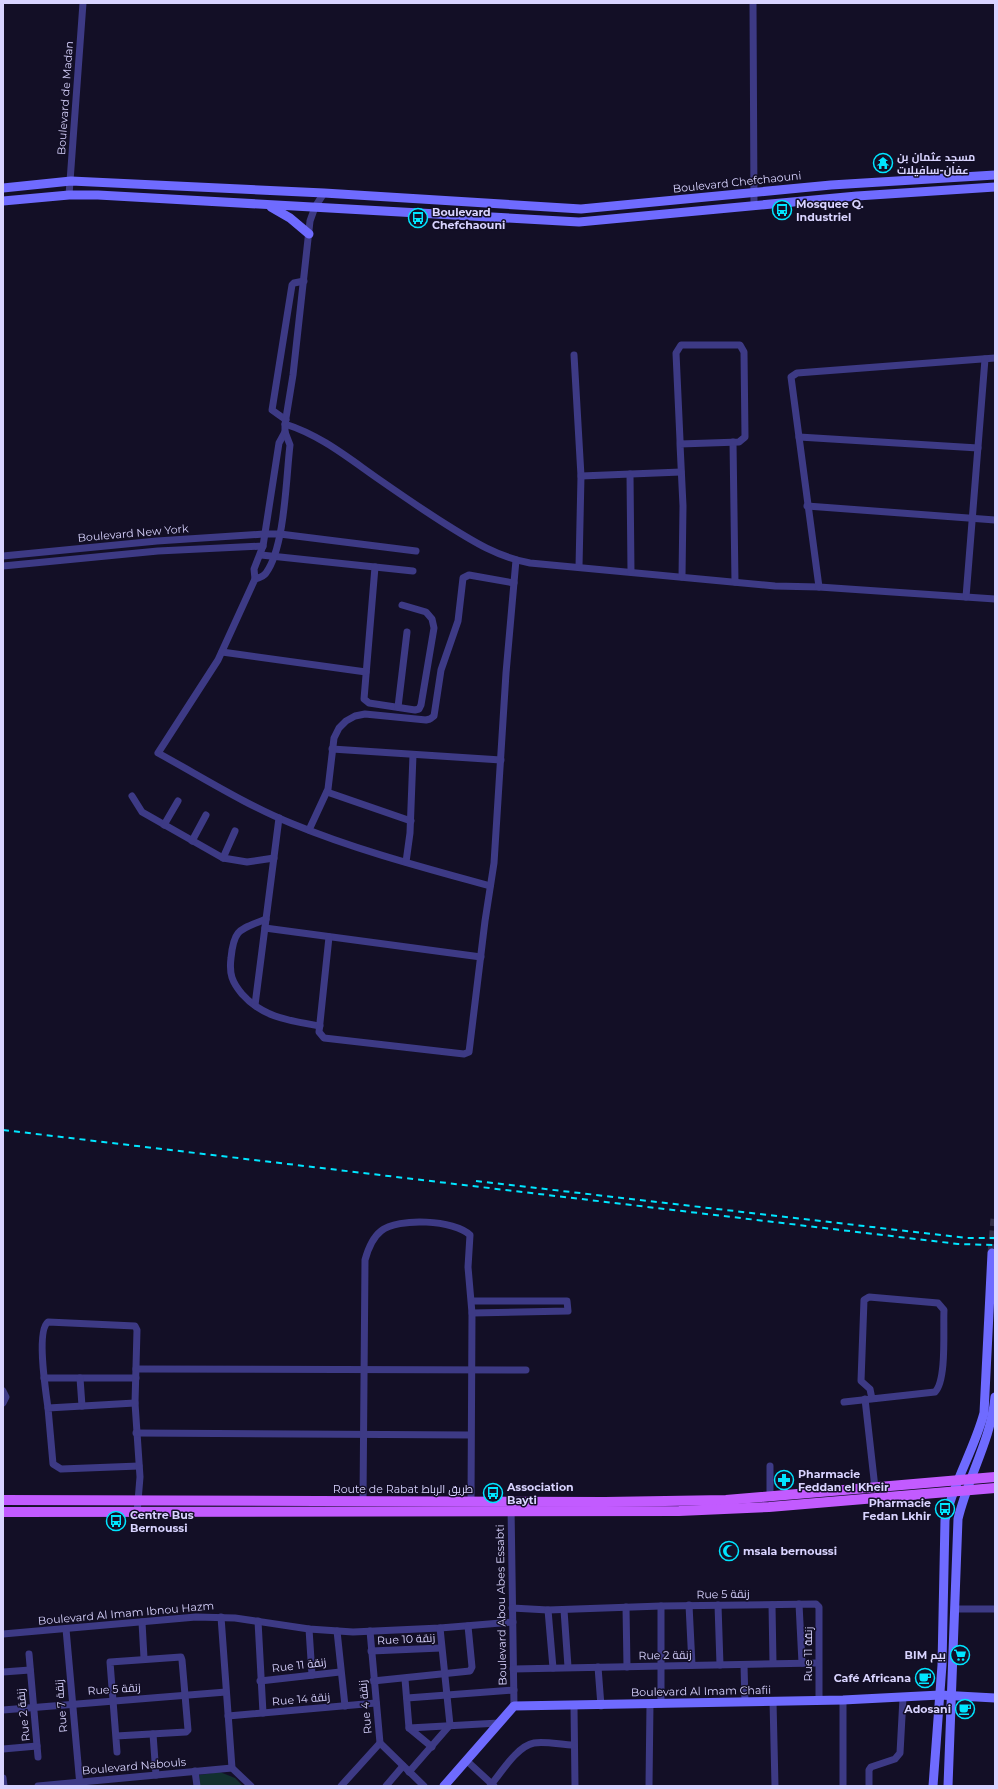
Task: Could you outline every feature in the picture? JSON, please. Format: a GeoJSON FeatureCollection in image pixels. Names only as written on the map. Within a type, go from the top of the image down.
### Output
{"type":"FeatureCollection","features":[{"type":"Feature","properties":{"kind":"main road","name":"Route de Rabat طريق الرباط"},"geometry":{"type":"LineString","coordinates":[[3,1512],[137,1513],[489,1511],[511,1507],[770,1497],[957,1480],[995,1478]]}},
{"type":"Feature","properties":{"kind":"main road","name":"Route de Rabat طريق الرباط"},"geometry":{"type":"LineString","coordinates":[[3,1500],[471,1501],[511,1507],[726,1510],[995,1488]]}},
{"type":"Feature","properties":{"kind":"street","name":"Boulevard de Madan"},"geometry":{"type":"LineString","coordinates":[[69,195],[83,3]]}},
{"type":"Feature","properties":{"kind":"street"},"geometry":{"type":"LineString","coordinates":[[753,3],[754,205]]}},
{"type":"Feature","properties":{"kind":"street","name":"Boulevard Chefchaouni"},"geometry":{"type":"LineString","coordinates":[[3,188],[71,181],[324,193],[581,209],[831,185],[995,175]]}},
{"type":"Feature","properties":{"kind":"street"},"geometry":{"type":"LineString","coordinates":[[189,200],[190,186]]}},
{"type":"Feature","properties":{"kind":"street"},"geometry":{"type":"LineString","coordinates":[[3,201],[69,195],[189,200],[579,222],[857,196],[995,187]]}},
{"type":"Feature","properties":{"kind":"street"},"geometry":{"type":"LineString","coordinates":[[324,193],[315,207],[310,221],[294,374],[285,432],[279,443],[263,546],[261,555],[254,569],[255,579],[215,665],[158,753],[279,818],[309,830],[406,862],[490,886]]}},
{"type":"Feature","properties":{"kind":"street"},"geometry":{"type":"LineString","coordinates":[[268,205],[290,218],[309,234]]}},
{"type":"Feature","properties":{"kind":"street"},"geometry":{"type":"LineString","coordinates":[[304,281],[294,283],[292,285],[272,410],[286,422],[327,443],[407,500],[478,545],[516,560],[579,567],[775,586],[819,586],[995,600]]}},
{"type":"Feature","properties":{"kind":"street"},"geometry":{"type":"LineString","coordinates":[[680,444],[741,441],[746,435],[743,349],[738,344],[681,345],[676,353],[681,472],[682,577]]}},
{"type":"Feature","properties":{"kind":"street"},"geometry":{"type":"LineString","coordinates":[[574,355],[581,476],[579,567]]}},
{"type":"Feature","properties":{"kind":"street"},"geometry":{"type":"LineString","coordinates":[[819,586],[807,506],[791,377],[797,372],[985,360],[995,358]]}},
{"type":"Feature","properties":{"kind":"street"},"geometry":{"type":"LineString","coordinates":[[966,597],[985,360]]}},
{"type":"Feature","properties":{"kind":"street"},"geometry":{"type":"LineString","coordinates":[[255,579],[265,574],[275,555],[280,534],[290,445],[285,432]]}},
{"type":"Feature","properties":{"kind":"street"},"geometry":{"type":"LineString","coordinates":[[799,437],[978,448]]}},
{"type":"Feature","properties":{"kind":"street"},"geometry":{"type":"LineString","coordinates":[[733,442],[736,582]]}},
{"type":"Feature","properties":{"kind":"street"},"geometry":{"type":"LineString","coordinates":[[581,476],[681,472]]}},
{"type":"Feature","properties":{"kind":"street"},"geometry":{"type":"LineString","coordinates":[[630,474],[631,572]]}},
{"type":"Feature","properties":{"kind":"street"},"geometry":{"type":"LineString","coordinates":[[807,506],[995,520]]}},
{"type":"Feature","properties":{"kind":"street","name":"Boulevard New York"},"geometry":{"type":"LineString","coordinates":[[3,556],[157,540],[264,534],[280,534],[416,551]]}},
{"type":"Feature","properties":{"kind":"street"},"geometry":{"type":"LineString","coordinates":[[157,540],[158,551]]}},
{"type":"Feature","properties":{"kind":"street","name":"Boulevard New York"},"geometry":{"type":"LineString","coordinates":[[3,566],[158,551],[263,546]]}},
{"type":"Feature","properties":{"kind":"street"},"geometry":{"type":"LineString","coordinates":[[88,548],[88,557]]}},
{"type":"Feature","properties":{"kind":"street"},"geometry":{"type":"LineString","coordinates":[[261,555],[275,555],[413,571]]}},
{"type":"Feature","properties":{"kind":"street"},"geometry":{"type":"LineString","coordinates":[[329,937],[320,1026],[320,1034],[324,1038],[466,1054],[470,1050],[494,864],[506,673],[516,560]]}},
{"type":"Feature","properties":{"kind":"street"},"geometry":{"type":"LineString","coordinates":[[375,567],[364,696],[365,701],[369,703],[415,710],[419,709],[421,705],[434,628],[432,619],[426,612],[402,604]]}},
{"type":"Feature","properties":{"kind":"street"},"geometry":{"type":"LineString","coordinates":[[309,830],[329,784],[334,738],[339,728],[346,720],[365,714],[426,720],[432,718],[441,670],[458,621],[463,578],[469,576],[514,583]]}},
{"type":"Feature","properties":{"kind":"street"},"geometry":{"type":"LineString","coordinates":[[398,707],[407,632]]}},
{"type":"Feature","properties":{"kind":"street"},"geometry":{"type":"LineString","coordinates":[[222,652],[366,672]]}},
{"type":"Feature","properties":{"kind":"street"},"geometry":{"type":"LineString","coordinates":[[332,749],[501,760]]}},
{"type":"Feature","properties":{"kind":"street"},"geometry":{"type":"LineString","coordinates":[[406,862],[411,821],[413,755]]}},
{"type":"Feature","properties":{"kind":"street"},"geometry":{"type":"LineString","coordinates":[[326,792],[411,821]]}},
{"type":"Feature","properties":{"kind":"street"},"geometry":{"type":"LineString","coordinates":[[132,796],[142,812],[223,858],[247,862],[274,858]]}},
{"type":"Feature","properties":{"kind":"street"},"geometry":{"type":"LineString","coordinates":[[164,825],[178,800]]}},
{"type":"Feature","properties":{"kind":"street"},"geometry":{"type":"LineString","coordinates":[[192,841],[206,815]]}},
{"type":"Feature","properties":{"kind":"street"},"geometry":{"type":"LineString","coordinates":[[254,1006],[279,818]]}},
{"type":"Feature","properties":{"kind":"street"},"geometry":{"type":"LineString","coordinates":[[223,858],[235,831]]}},
{"type":"Feature","properties":{"kind":"street"},"geometry":{"type":"LineString","coordinates":[[266,919],[239,932],[233,940],[230,970],[231,978],[240,991],[254,1006],[276,1017],[320,1026]]}},
{"type":"Feature","properties":{"kind":"street"},"geometry":{"type":"LineString","coordinates":[[265,928],[481,957]]}},
{"type":"Feature","properties":{"kind":"street"},"geometry":{"type":"LineString","coordinates":[[363,1501],[365,1260],[374,1238],[382,1230],[392,1225],[402,1223],[446,1224],[465,1230],[470,1235],[471,1244],[468,1267],[472,1301],[470,1435],[471,1501]]}},
{"type":"Feature","properties":{"kind":"street"},"geometry":{"type":"LineString","coordinates":[[933,1786],[940,1695],[944,1530],[949,1501],[957,1480],[978,1436],[984,1414],[992,1253]]}},
{"type":"Feature","properties":{"kind":"street"},"geometry":{"type":"LineString","coordinates":[[844,1402],[868,1399],[935,1392],[938,1389],[942,1360],[944,1310],[938,1303],[870,1297],[864,1300],[861,1381],[870,1389],[868,1399],[875,1488]]}},
{"type":"Feature","properties":{"kind":"street"},"geometry":{"type":"LineString","coordinates":[[472,1301],[567,1301],[568,1311],[472,1313]]}},
{"type":"Feature","properties":{"kind":"street"},"geometry":{"type":"LineString","coordinates":[[526,1301],[526,1312]]}},
{"type":"Feature","properties":{"kind":"street"},"geometry":{"type":"LineString","coordinates":[[137,1513],[139,1466],[135,1403],[137,1330],[135,1326],[48,1322],[43,1329],[44,1378],[53,1464],[61,1469],[139,1466]]}},
{"type":"Feature","properties":{"kind":"street"},"geometry":{"type":"LineString","coordinates":[[136,1369],[526,1370]]}},
{"type":"Feature","properties":{"kind":"street"},"geometry":{"type":"LineString","coordinates":[[44,1378],[136,1378]]}},
{"type":"Feature","properties":{"kind":"street"},"geometry":{"type":"LineString","coordinates":[[80,1378],[82,1406]]}},
{"type":"Feature","properties":{"kind":"street"},"geometry":{"type":"LineString","coordinates":[[3,1391],[6,1397],[3,1403]]}},
{"type":"Feature","properties":{"kind":"street"},"geometry":{"type":"LineString","coordinates":[[948,1786],[955,1610],[956,1530],[966,1490],[988,1435],[993,1416],[995,1397]]}},
{"type":"Feature","properties":{"kind":"street"},"geometry":{"type":"LineString","coordinates":[[48,1408],[135,1403]]}},
{"type":"Feature","properties":{"kind":"street"},"geometry":{"type":"LineString","coordinates":[[136,1433],[470,1435]]}},
{"type":"Feature","properties":{"kind":"street"},"geometry":{"type":"LineString","coordinates":[[770,1466],[770,1497]]}},
{"type":"Feature","properties":{"kind":"street","name":"Boulevard Abou Abes Essabti"},"geometry":{"type":"LineString","coordinates":[[511,1507],[514,1706]]}},
{"type":"Feature","properties":{"kind":"street"},"geometry":{"type":"LineString","coordinates":[[772,1604],[773,1663]]}},
{"type":"Feature","properties":{"kind":"street","name":"Rue 5 زنقة"},"geometry":{"type":"LineString","coordinates":[[512,1608],[564,1610],[689,1605],[772,1604],[816,1604],[819,1607]]}},
{"type":"Feature","properties":{"kind":"street"},"geometry":{"type":"LineString","coordinates":[[800,1604],[802,1662]]}},
{"type":"Feature","properties":{"kind":"street"},"geometry":{"type":"LineString","coordinates":[[689,1605],[692,1665]]}},
{"type":"Feature","properties":{"kind":"street"},"geometry":{"type":"LineString","coordinates":[[718,1605],[720,1665]]}},
{"type":"Feature","properties":{"kind":"street"},"geometry":{"type":"LineString","coordinates":[[661,1606],[661,1704]]}},
{"type":"Feature","properties":{"kind":"street"},"geometry":{"type":"LineString","coordinates":[[626,1607],[627,1667]]}},
{"type":"Feature","properties":{"kind":"street","name":"Rue 11 زنقة"},"geometry":{"type":"LineString","coordinates":[[819,1607],[819,1701]]}},
{"type":"Feature","properties":{"kind":"street"},"geometry":{"type":"LineString","coordinates":[[955,1610],[995,1609]]}},
{"type":"Feature","properties":{"kind":"street"},"geometry":{"type":"LineString","coordinates":[[548,1610],[553,1668]]}},
{"type":"Feature","properties":{"kind":"street"},"geometry":{"type":"LineString","coordinates":[[564,1610],[568,1668]]}},
{"type":"Feature","properties":{"kind":"street","name":"Boulevard Al Imam Ibnou Hazm"},"geometry":{"type":"LineString","coordinates":[[3,1634],[196,1617],[221,1617],[337,1632],[440,1628],[512,1622]]}},
{"type":"Feature","properties":{"kind":"street"},"geometry":{"type":"LineString","coordinates":[[221,1617],[232,1768],[251,1786]]}},
{"type":"Feature","properties":{"kind":"street"},"geometry":{"type":"LineString","coordinates":[[258,1621],[262,1713]]}},
{"type":"Feature","properties":{"kind":"street"},"geometry":{"type":"LineString","coordinates":[[142,1622],[144,1658]]}},
{"type":"Feature","properties":{"kind":"street"},"geometry":{"type":"LineString","coordinates":[[373,1681],[470,1671],[472,1667],[468,1626]]}},
{"type":"Feature","properties":{"kind":"street"},"geometry":{"type":"LineString","coordinates":[[409,1772],[450,1725],[440,1628]]}},
{"type":"Feature","properties":{"kind":"street","name":"Rue 7 زنقة"},"geometry":{"type":"LineString","coordinates":[[66,1629],[80,1784]]}},
{"type":"Feature","properties":{"kind":"street"},"geometry":{"type":"LineString","coordinates":[[309,1629],[312,1675]]}},
{"type":"Feature","properties":{"kind":"street","name":"Rue 4 زنقة"},"geometry":{"type":"LineString","coordinates":[[370,1631],[373,1681],[380,1743],[424,1786]]}},
{"type":"Feature","properties":{"kind":"street"},"geometry":{"type":"LineString","coordinates":[[337,1632],[340,1672],[345,1706]]}},
{"type":"Feature","properties":{"kind":"street","name":"Rue 10 زنقة"},"geometry":{"type":"LineString","coordinates":[[371,1651],[441,1648]]}},
{"type":"Feature","properties":{"kind":"street","name":"Rue 2 زنقة"},"geometry":{"type":"LineString","coordinates":[[28,1654],[38,1757]]}},
{"type":"Feature","properties":{"kind":"street"},"geometry":{"type":"LineString","coordinates":[[116,1736],[188,1730],[182,1660],[180,1657],[144,1658],[110,1662],[117,1752]]}},
{"type":"Feature","properties":{"kind":"street","name":"Rue 2 زنقة"},"geometry":{"type":"LineString","coordinates":[[513,1669],[744,1665],[802,1662],[818,1663]]}},
{"type":"Feature","properties":{"kind":"street"},"geometry":{"type":"LineString","coordinates":[[744,1665],[745,1702]]}},
{"type":"Feature","properties":{"kind":"street"},"geometry":{"type":"LineString","coordinates":[[598,1667],[601,1706]]}},
{"type":"Feature","properties":{"kind":"street"},"geometry":{"type":"LineString","coordinates":[[3,1672],[30,1670]]}},
{"type":"Feature","properties":{"kind":"street","name":"Rue 11 زنقة"},"geometry":{"type":"LineString","coordinates":[[260,1681],[340,1672]]}},
{"type":"Feature","properties":{"kind":"street"},"geometry":{"type":"LineString","coordinates":[[405,1678],[409,1728],[432,1747]]}},
{"type":"Feature","properties":{"kind":"street"},"geometry":{"type":"LineString","coordinates":[[407,1698],[514,1690]]}},
{"type":"Feature","properties":{"kind":"street","name":"Rue 5 زنقة"},"geometry":{"type":"LineString","coordinates":[[3,1710],[226,1692]]}},
{"type":"Feature","properties":{"kind":"street","name":"Boulevard Al Imam Chafii"},"geometry":{"type":"LineString","coordinates":[[514,1706],[601,1706],[819,1701],[940,1695],[995,1698]]}},
{"type":"Feature","properties":{"kind":"street"},"geometry":{"type":"LineString","coordinates":[[868,1786],[869,1770],[871,1767],[895,1759],[900,1753],[903,1698]]}},
{"type":"Feature","properties":{"kind":"street"},"geometry":{"type":"LineString","coordinates":[[843,1700],[843,1786]]}},
{"type":"Feature","properties":{"kind":"street"},"geometry":{"type":"LineString","coordinates":[[773,1701],[775,1786]]}},
{"type":"Feature","properties":{"kind":"street","name":"Rue 14 زنقة"},"geometry":{"type":"LineString","coordinates":[[228,1716],[376,1703]]}},
{"type":"Feature","properties":{"kind":"street"},"geometry":{"type":"LineString","coordinates":[[649,1786],[650,1704]]}},
{"type":"Feature","properties":{"kind":"street"},"geometry":{"type":"LineString","coordinates":[[444,1786],[514,1706]]}},
{"type":"Feature","properties":{"kind":"street"},"geometry":{"type":"LineString","coordinates":[[574,1706],[576,1786]]}},
{"type":"Feature","properties":{"kind":"street"},"geometry":{"type":"LineString","coordinates":[[409,1728],[499,1723]]}},
{"type":"Feature","properties":{"kind":"street"},"geometry":{"type":"LineString","coordinates":[[153,1734],[156,1775]]}},
{"type":"Feature","properties":{"kind":"street"},"geometry":{"type":"LineString","coordinates":[[341,1786],[380,1743]]}},
{"type":"Feature","properties":{"kind":"street"},"geometry":{"type":"LineString","coordinates":[[467,1761],[492,1785],[519,1750],[526,1746],[534,1743],[574,1745]]}},
{"type":"Feature","properties":{"kind":"street"},"geometry":{"type":"LineString","coordinates":[[3,1749],[38,1746]]}},
{"type":"Feature","properties":{"kind":"street"},"geometry":{"type":"LineString","coordinates":[[386,1786],[403,1766]]}},
{"type":"Feature","properties":{"kind":"street","name":"Boulevard Nabouls"},"geometry":{"type":"LineString","coordinates":[[38,1786],[80,1784],[232,1768]]}},
{"type":"Feature","properties":{"kind":"street"},"geometry":{"type":"LineString","coordinates":[[195,1771],[197,1786]]}},
{"type":"Feature","properties":{"kind":"street"},"geometry":{"type":"LineString","coordinates":[[3,1778],[4,1786]]}},
{"type":"Feature","properties":{"kind":"green space"},"geometry":{"type":"Polygon","coordinates":[[[220,1772],[235,1778],[243,1786],[200,1786],[199,1775],[220,1772]]]}},
{"type":"Feature","properties":{"kind":"tunnel"},"geometry":{"type":"LineString","coordinates":[[992,1253],[995,1219]]}},
{"type":"Feature","properties":{"kind":"railway"},"geometry":{"type":"LineString","coordinates":[[3,1130],[958,1244],[995,1245]]}},
{"type":"Feature","properties":{"kind":"railway"},"geometry":{"type":"LineString","coordinates":[[476,1181],[967,1238],[995,1238]]}},
{"type":"Feature","properties":{"kind":"place","name":"مسجد عثمان بن عفان-سافيلات"},"geometry":{"type":"Point","coordinates":[883,163]}},
{"type":"Feature","properties":{"kind":"place","name":"Mosquee Q. Industriel"},"geometry":{"type":"Point","coordinates":[782,210]}},
{"type":"Feature","properties":{"kind":"place","name":"Boulevard Chefchaouni"},"geometry":{"type":"Point","coordinates":[418,218]}},
{"type":"Feature","properties":{"kind":"place","name":"Pharmacie Feddan el Kheir"},"geometry":{"type":"Point","coordinates":[784,1480]}},
{"type":"Feature","properties":{"kind":"place","name":"Association Bayti"},"geometry":{"type":"Point","coordinates":[493,1493]}},
{"type":"Feature","properties":{"kind":"place","name":"Pharmacie Fedan Lkhir"},"geometry":{"type":"Point","coordinates":[945,1509]}},
{"type":"Feature","properties":{"kind":"place","name":"Centre Bus Bernoussi"},"geometry":{"type":"Point","coordinates":[116,1521]}},
{"type":"Feature","properties":{"kind":"place","name":"msala bernoussi"},"geometry":{"type":"Point","coordinates":[729,1551]}},
{"type":"Feature","properties":{"kind":"place","name":"BIM بيم"},"geometry":{"type":"Point","coordinates":[960,1655]}},
{"type":"Feature","properties":{"kind":"place","name":"Café Africana"},"geometry":{"type":"Point","coordinates":[925,1678]}},
{"type":"Feature","properties":{"kind":"place","name":"Adosani"},"geometry":{"type":"Point","coordinates":[965,1709]}}]}
